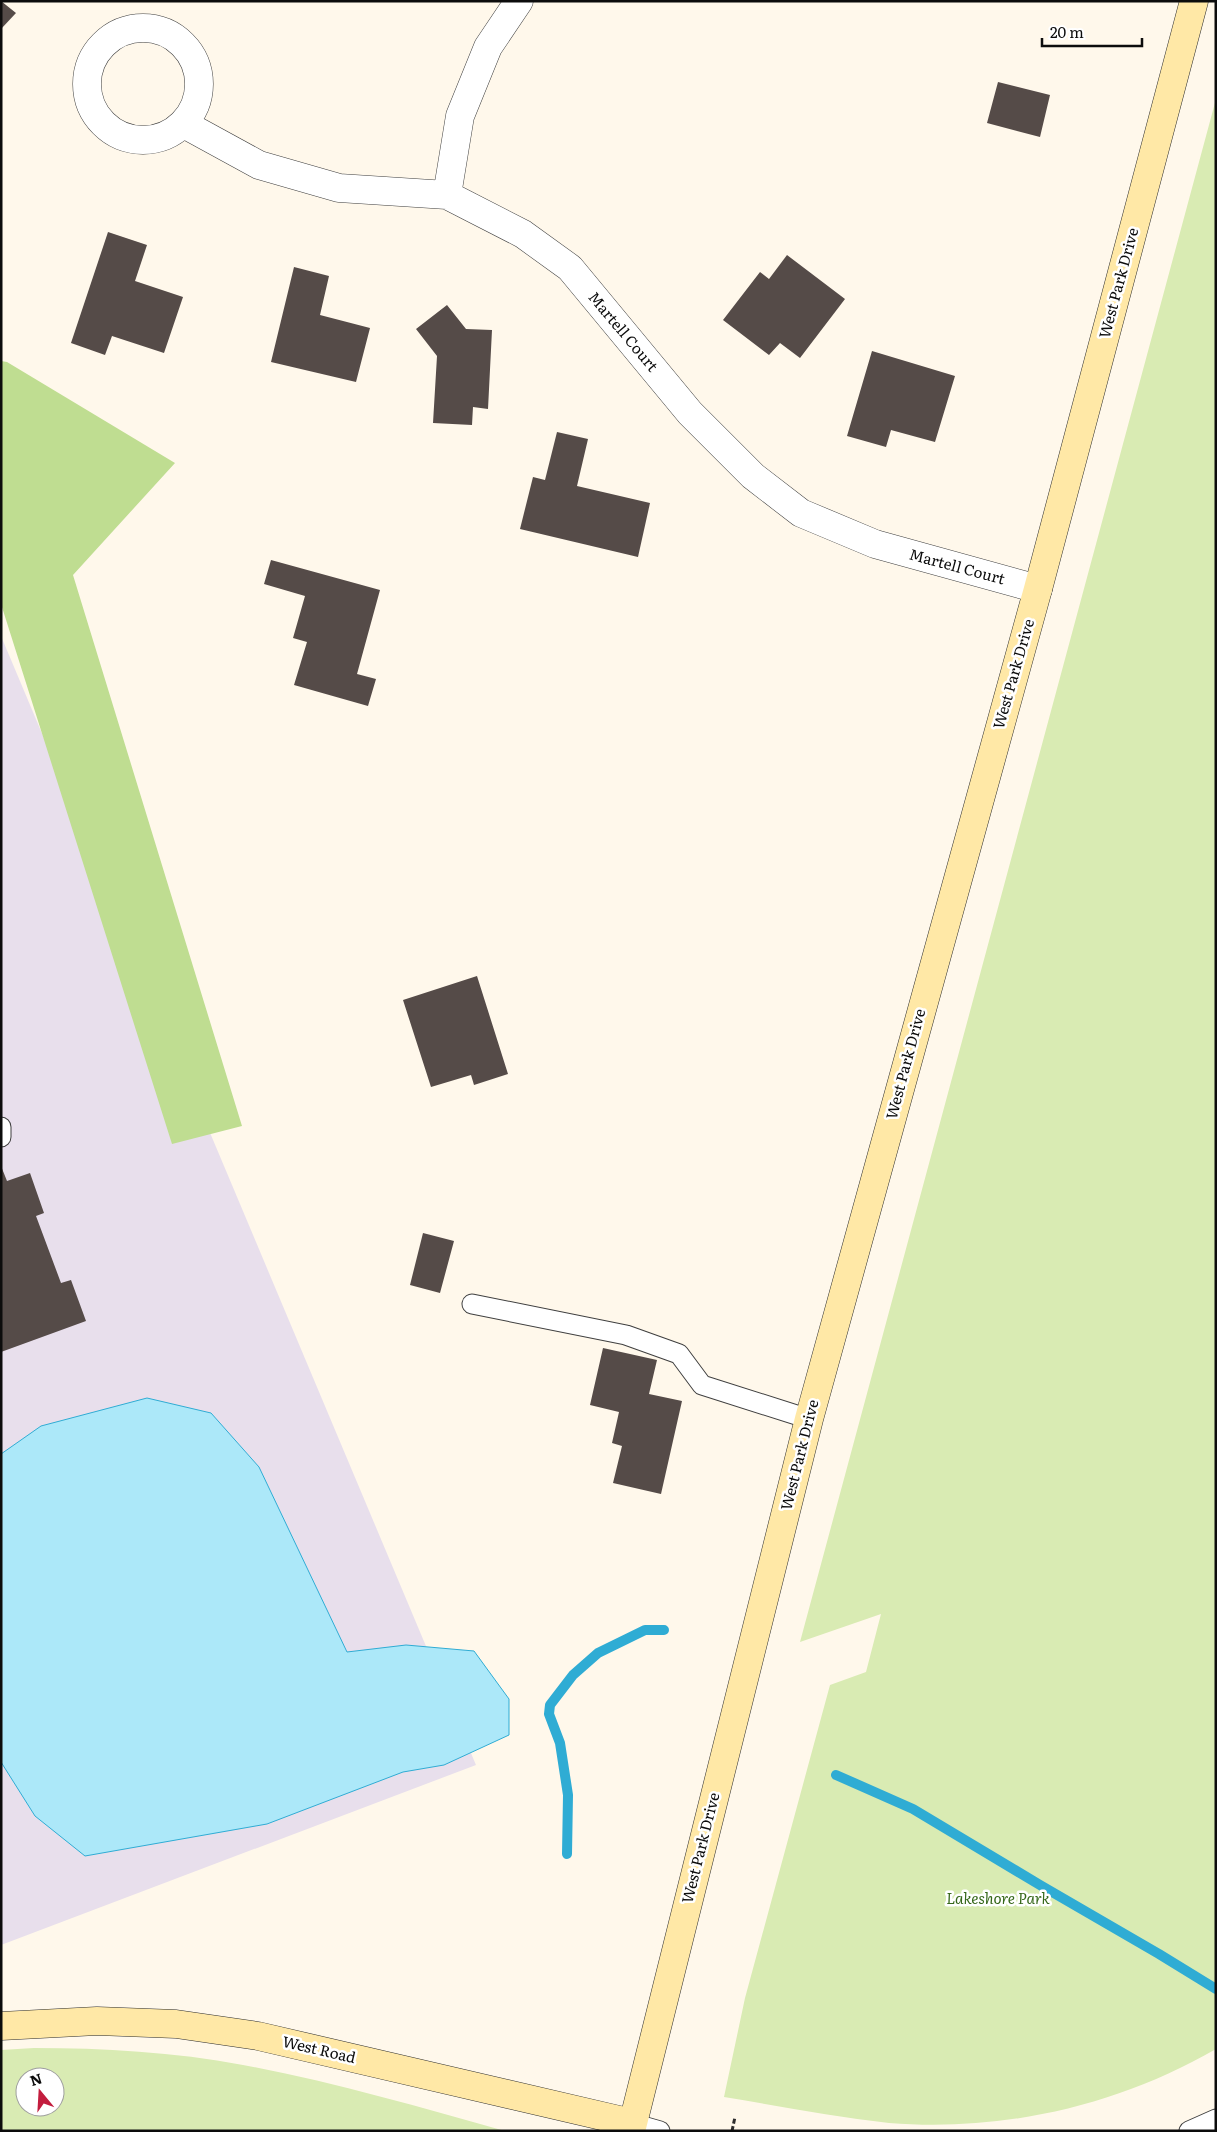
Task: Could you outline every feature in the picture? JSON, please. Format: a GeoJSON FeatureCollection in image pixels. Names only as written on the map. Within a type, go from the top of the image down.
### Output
{"type":"FeatureCollection","features":[{"type":"Feature","properties":{"kind":"street"},"geometry":{"type":"LineString","coordinates":[[447,195],[460,116],[488,47],[519,1]]}},
{"type":"Feature","properties":{"kind":"street","name":"West Park Drive"},"geometry":{"type":"LineString","coordinates":[[631,2127],[808,1419],[1038,589],[1194,1]]}},
{"type":"Feature","properties":{"kind":"street"},"geometry":{"type":"LineString","coordinates":[[145,28],[163,32],[179,41],[192,55],[198,72],[199,90],[194,108],[184,124],[169,134],[152,140],[133,139],[116,133],[101,122],[91,106],[87,88],[89,70],[96,52],[110,39],[126,30],[145,28]]}},
{"type":"Feature","properties":{"kind":"street","name":"Martell Court"},"geometry":{"type":"LineString","coordinates":[[184,124],[259,164],[339,188],[447,195],[523,234],[570,268],[690,413],[753,476],[801,513],[875,544],[1038,589]]}},
{"type":"Feature","properties":{"kind":"street","name":"West Road"},"geometry":{"type":"LineString","coordinates":[[1,2026],[97,2021],[176,2024],[258,2036],[631,2127]]}},
{"type":"Feature","properties":{"kind":"lane"},"geometry":{"type":"LineString","coordinates":[[1,1127],[1,1138]]}},
{"type":"Feature","properties":{"kind":"lane"},"geometry":{"type":"LineString","coordinates":[[472,1304],[626,1335],[679,1354],[702,1385],[808,1419]]}},
{"type":"Feature","properties":{"kind":"lane"},"geometry":{"type":"LineString","coordinates":[[1189,2131],[1216,2119]]}},
{"type":"Feature","properties":{"kind":"lane"},"geometry":{"type":"LineString","coordinates":[[631,2127],[660,2131]]}},
{"type":"Feature","properties":{"kind":"path"},"geometry":{"type":"LineString","coordinates":[[732,2131],[735,2117]]}},
{"type":"Feature","properties":{"kind":"shaded area"},"geometry":{"type":"Polygon","coordinates":[[[1,636],[476,1765],[1,1945],[1,636]]]}},
{"type":"Feature","properties":{"kind":"green space","name":"Lakeshore Park"},"geometry":{"type":"Polygon","coordinates":[[[1216,99],[1216,2049],[1178,2069],[1139,2086],[1099,2100],[1058,2111],[1016,2119],[932,2125],[889,2123],[827,2115],[724,2097],[745,1998],[830,1685],[866,1672],[881,1614],[800,1642],[1216,99]]]}},
{"type":"Feature","properties":{"kind":"green space"},"geometry":{"type":"Polygon","coordinates":[[[1,361],[7,362],[175,463],[73,575],[242,1126],[172,1144],[1,604],[1,361]]]}},
{"type":"Feature","properties":{"kind":"green space"},"geometry":{"type":"Polygon","coordinates":[[[34,2048],[113,2050],[165,2054],[276,2071],[505,2131],[1,2131],[1,2050],[34,2048]]]}},
{"type":"Feature","properties":{"kind":"water"},"geometry":{"type":"Polygon","coordinates":[[[147,1398],[211,1413],[259,1467],[347,1652],[406,1645],[474,1651],[509,1699],[509,1735],[444,1765],[403,1772],[267,1824],[85,1856],[35,1816],[1,1762],[1,1454],[41,1426],[147,1398]]]}},
{"type":"Feature","properties":{"kind":"building"},"geometry":{"type":"Polygon","coordinates":[[[1,1],[16,13],[1,29],[1,1]]]}},
{"type":"Feature","properties":{"kind":"building"},"geometry":{"type":"Polygon","coordinates":[[[998,82],[1050,95],[1040,137],[987,123],[998,82]]]}},
{"type":"Feature","properties":{"kind":"building"},"geometry":{"type":"Polygon","coordinates":[[[108,232],[147,245],[135,281],[183,297],[164,353],[112,336],[105,355],[71,343],[108,232]]]}},
{"type":"Feature","properties":{"kind":"building"},"geometry":{"type":"Polygon","coordinates":[[[787,255],[845,299],[800,358],[780,343],[769,355],[723,320],[760,272],[769,279],[787,255]]]}},
{"type":"Feature","properties":{"kind":"building"},"geometry":{"type":"Polygon","coordinates":[[[294,267],[329,276],[320,315],[370,328],[356,382],[271,362],[294,267]]]}},
{"type":"Feature","properties":{"kind":"building"},"geometry":{"type":"Polygon","coordinates":[[[447,305],[466,329],[492,330],[488,409],[473,407],[472,425],[433,423],[437,356],[416,329],[447,305]]]}},
{"type":"Feature","properties":{"kind":"building"},"geometry":{"type":"Polygon","coordinates":[[[872,351],[955,376],[935,442],[891,430],[886,447],[847,436],[872,351]]]}},
{"type":"Feature","properties":{"kind":"building"},"geometry":{"type":"Polygon","coordinates":[[[557,432],[588,439],[577,486],[650,503],[638,557],[520,529],[533,477],[545,480],[557,432]]]}},
{"type":"Feature","properties":{"kind":"building"},"geometry":{"type":"Polygon","coordinates":[[[271,560],[380,590],[357,674],[376,679],[368,706],[294,685],[307,642],[293,638],[305,596],[264,584],[271,560]]]}},
{"type":"Feature","properties":{"kind":"building"},"geometry":{"type":"Polygon","coordinates":[[[477,976],[508,1074],[474,1085],[471,1075],[431,1087],[403,1000],[477,976]]]}},
{"type":"Feature","properties":{"kind":"building"},"geometry":{"type":"Polygon","coordinates":[[[1,1166],[7,1181],[30,1173],[44,1213],[36,1216],[61,1283],[71,1280],[86,1321],[1,1352],[1,1166]]]}},
{"type":"Feature","properties":{"kind":"building"},"geometry":{"type":"Polygon","coordinates":[[[423,1233],[454,1241],[440,1293],[410,1285],[423,1233]]]}},
{"type":"Feature","properties":{"kind":"building"},"geometry":{"type":"Polygon","coordinates":[[[603,1348],[657,1360],[649,1394],[682,1401],[661,1494],[613,1483],[622,1446],[612,1443],[619,1412],[590,1405],[603,1348]]]}},
{"type":"Feature","properties":{"kind":"waterway"},"geometry":{"type":"LineString","coordinates":[[567,1854],[568,1795],[560,1743],[549,1714],[550,1705],[573,1675],[598,1653],[645,1630],[664,1630]]}},
{"type":"Feature","properties":{"kind":"waterway"},"geometry":{"type":"LineString","coordinates":[[836,1775],[913,1809],[1216,1989]]}}]}
